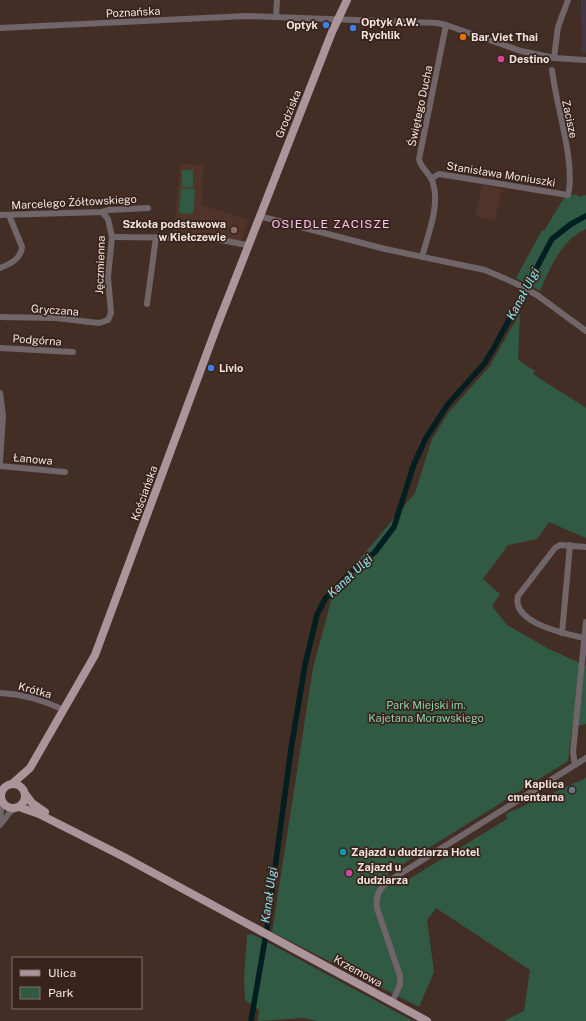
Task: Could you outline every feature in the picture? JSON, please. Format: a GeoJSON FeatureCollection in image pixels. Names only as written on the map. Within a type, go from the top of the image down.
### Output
{"type":"FeatureCollection","features":[{"type":"Feature","properties":{"kind":"main road","name":"Grodziska"},"geometry":{"type":"LineString","coordinates":[[259,216],[347,0]]}},
{"type":"Feature","properties":{"kind":"main road","name":"Kościańska"},"geometry":{"type":"LineString","coordinates":[[25,793],[24,786],[30,768],[90,665],[105,632],[259,216]]}},
{"type":"Feature","properties":{"kind":"main road","name":"Kościańska"},"geometry":{"type":"LineString","coordinates":[[11,784],[30,768]]}},
{"type":"Feature","properties":{"kind":"main road"},"geometry":{"type":"LineString","coordinates":[[11,784],[2,791],[1,799],[6,807],[17,808],[39,814],[124,856]]}},
{"type":"Feature","properties":{"kind":"main road"},"geometry":{"type":"LineString","coordinates":[[0,785],[11,784],[20,786],[32,803],[39,808],[95,837],[124,856]]}},
{"type":"Feature","properties":{"kind":"main road"},"geometry":{"type":"LineString","coordinates":[[17,808],[24,802],[25,793]]}},
{"type":"Feature","properties":{"kind":"main road","name":"Krzemowa"},"geometry":{"type":"LineString","coordinates":[[124,856],[427,1021]]}},
{"type":"Feature","properties":{"kind":"street"},"geometry":{"type":"LineString","coordinates":[[276,17],[277,0]]}},
{"type":"Feature","properties":{"kind":"street"},"geometry":{"type":"LineString","coordinates":[[554,58],[558,27],[568,0]]}},
{"type":"Feature","properties":{"kind":"street","name":"Poznańska"},"geometry":{"type":"LineString","coordinates":[[0,28],[238,17],[360,20],[446,25],[502,46],[554,58],[586,60]]}},
{"type":"Feature","properties":{"kind":"street","name":"Świętego Ducha"},"geometry":{"type":"LineString","coordinates":[[422,257],[436,200],[432,178],[422,167],[419,159],[446,25]]}},
{"type":"Feature","properties":{"kind":"street","name":"Zacisze"},"geometry":{"type":"LineString","coordinates":[[552,70],[570,167],[570,186],[568,195]]}},
{"type":"Feature","properties":{"kind":"street","name":"Stanisława Moniuszki"},"geometry":{"type":"LineString","coordinates":[[432,178],[439,174],[568,195]]}},
{"type":"Feature","properties":{"kind":"street","name":"Marcelego Żółtowskiego"},"geometry":{"type":"LineString","coordinates":[[0,215],[102,212],[109,210],[148,208]]}},
{"type":"Feature","properties":{"kind":"street","name":"Jęczmienna"},"geometry":{"type":"LineString","coordinates":[[102,212],[108,219],[112,238],[108,277],[111,313],[108,320]]}},
{"type":"Feature","properties":{"kind":"street"},"geometry":{"type":"LineString","coordinates":[[0,268],[14,261],[22,251],[22,247],[9,215]]}},
{"type":"Feature","properties":{"kind":"street"},"geometry":{"type":"LineString","coordinates":[[259,216],[422,257],[485,270],[534,294],[586,331]]}},
{"type":"Feature","properties":{"kind":"street"},"geometry":{"type":"LineString","coordinates":[[112,238],[210,238],[247,245]]}},
{"type":"Feature","properties":{"kind":"street"},"geometry":{"type":"LineString","coordinates":[[147,304],[156,238]]}},
{"type":"Feature","properties":{"kind":"street","name":"Gryczana"},"geometry":{"type":"LineString","coordinates":[[0,317],[56,318],[99,323],[108,320]]}},
{"type":"Feature","properties":{"kind":"street","name":"Podgórna"},"geometry":{"type":"LineString","coordinates":[[0,348],[73,352]]}},
{"type":"Feature","properties":{"kind":"street"},"geometry":{"type":"LineString","coordinates":[[0,393],[2,443],[0,462]]}},
{"type":"Feature","properties":{"kind":"street","name":"Łanowa"},"geometry":{"type":"LineString","coordinates":[[0,466],[64,472]]}},
{"type":"Feature","properties":{"kind":"street"},"geometry":{"type":"LineString","coordinates":[[584,638],[554,632],[524,615],[517,602],[518,596],[555,548],[560,544],[586,546]]}},
{"type":"Feature","properties":{"kind":"street"},"geometry":{"type":"LineString","coordinates":[[562,633],[570,545]]}},
{"type":"Feature","properties":{"kind":"street"},"geometry":{"type":"LineString","coordinates":[[575,765],[573,752],[586,622]]}},
{"type":"Feature","properties":{"kind":"street","name":"Krótka"},"geometry":{"type":"LineString","coordinates":[[0,693],[19,694],[47,702],[64,710]]}},
{"type":"Feature","properties":{"kind":"street"},"geometry":{"type":"LineString","coordinates":[[392,1002],[400,985],[400,976],[377,908],[376,899],[381,888],[392,879],[586,758]]}},
{"type":"Feature","properties":{"kind":"street"},"geometry":{"type":"LineString","coordinates":[[0,820],[1,799]]}},
{"type":"Feature","properties":{"kind":"street"},"geometry":{"type":"LineString","coordinates":[[0,825],[10,812],[17,808]]}},
{"type":"Feature","properties":{"kind":"shaded area"},"geometry":{"type":"Polygon","coordinates":[[[581,0],[586,0],[586,53],[582,53],[581,0]]]}},
{"type":"Feature","properties":{"kind":"shaded area"},"geometry":{"type":"Polygon","coordinates":[[[180,164],[204,165],[201,205],[249,220],[241,242],[221,237],[174,236],[180,164]]]}},
{"type":"Feature","properties":{"kind":"shaded area"},"geometry":{"type":"Polygon","coordinates":[[[482,185],[502,189],[495,221],[475,216],[482,185]]]}},
{"type":"Feature","properties":{"kind":"green space"},"geometry":{"type":"Polygon","coordinates":[[[182,170],[193,170],[193,187],[182,187],[182,170]]]}},
{"type":"Feature","properties":{"kind":"green space"},"geometry":{"type":"Polygon","coordinates":[[[181,188],[195,189],[193,214],[179,213],[181,188]]]}},
{"type":"Feature","properties":{"kind":"green space"},"geometry":{"type":"Polygon","coordinates":[[[576,194],[579,197],[586,195],[586,229],[577,234],[563,247],[552,264],[540,291],[516,278],[542,230],[544,231],[564,198],[576,194]]]}},
{"type":"Feature","properties":{"kind":"green space","name":"Park Miejski im. Kajetana Morawskiego"},"geometry":{"type":"Polygon","coordinates":[[[520,313],[518,360],[535,371],[533,374],[586,408],[586,538],[549,522],[537,539],[508,545],[483,579],[500,594],[492,606],[507,625],[547,648],[586,666],[586,724],[572,727],[568,761],[387,874],[401,884],[507,819],[506,814],[586,778],[586,1021],[504,1021],[524,1011],[530,970],[436,908],[427,920],[434,972],[419,1007],[272,932],[313,668],[334,590],[415,493],[432,439],[449,412],[489,367],[520,313]]]}},
{"type":"Feature","properties":{"kind":"green space"},"geometry":{"type":"Polygon","coordinates":[[[252,934],[413,1021],[317,1021],[305,1018],[258,1021],[259,1010],[245,1000],[244,979],[247,935],[252,934]]]}},
{"type":"Feature","properties":{"kind":"waterway","name":"Kanał Ulgi"},"geometry":{"type":"LineString","coordinates":[[251,1021],[267,928],[291,749],[305,665],[317,615],[325,599],[349,574],[375,552],[394,527],[414,464],[426,438],[448,404],[484,364],[552,239],[571,224],[586,216]]}},
{"type":"Feature","properties":{"kind":"place","name":"Optyk"},"geometry":{"type":"Point","coordinates":[326,25]}},
{"type":"Feature","properties":{"kind":"place","name":"Optyk A.W. Rychlik"},"geometry":{"type":"Point","coordinates":[353,28]}},
{"type":"Feature","properties":{"kind":"place","name":"Bar Viet Thai"},"geometry":{"type":"Point","coordinates":[463,37]}},
{"type":"Feature","properties":{"kind":"place","name":"Destino"},"geometry":{"type":"Point","coordinates":[501,59]}},
{"type":"Feature","properties":{"kind":"place","name":"Szkoła podstawowa w Kiełczewie"},"geometry":{"type":"Point","coordinates":[234,230]}},
{"type":"Feature","properties":{"kind":"place","name":"Livio"},"geometry":{"type":"Point","coordinates":[211,368]}},
{"type":"Feature","properties":{"kind":"place","name":"Kaplica cmentarna"},"geometry":{"type":"Point","coordinates":[572,790]}},
{"type":"Feature","properties":{"kind":"place","name":"Zajazd u dudziarza Hotel"},"geometry":{"type":"Point","coordinates":[343,852]}},
{"type":"Feature","properties":{"kind":"place","name":"Zajazd u dudziarza"},"geometry":{"type":"Point","coordinates":[349,873]}},
{"type":"Feature","properties":{"kind":"district","name":"OSIEDLE ZACISZE"},"geometry":{"type":"Point","coordinates":[331,224]}}]}
